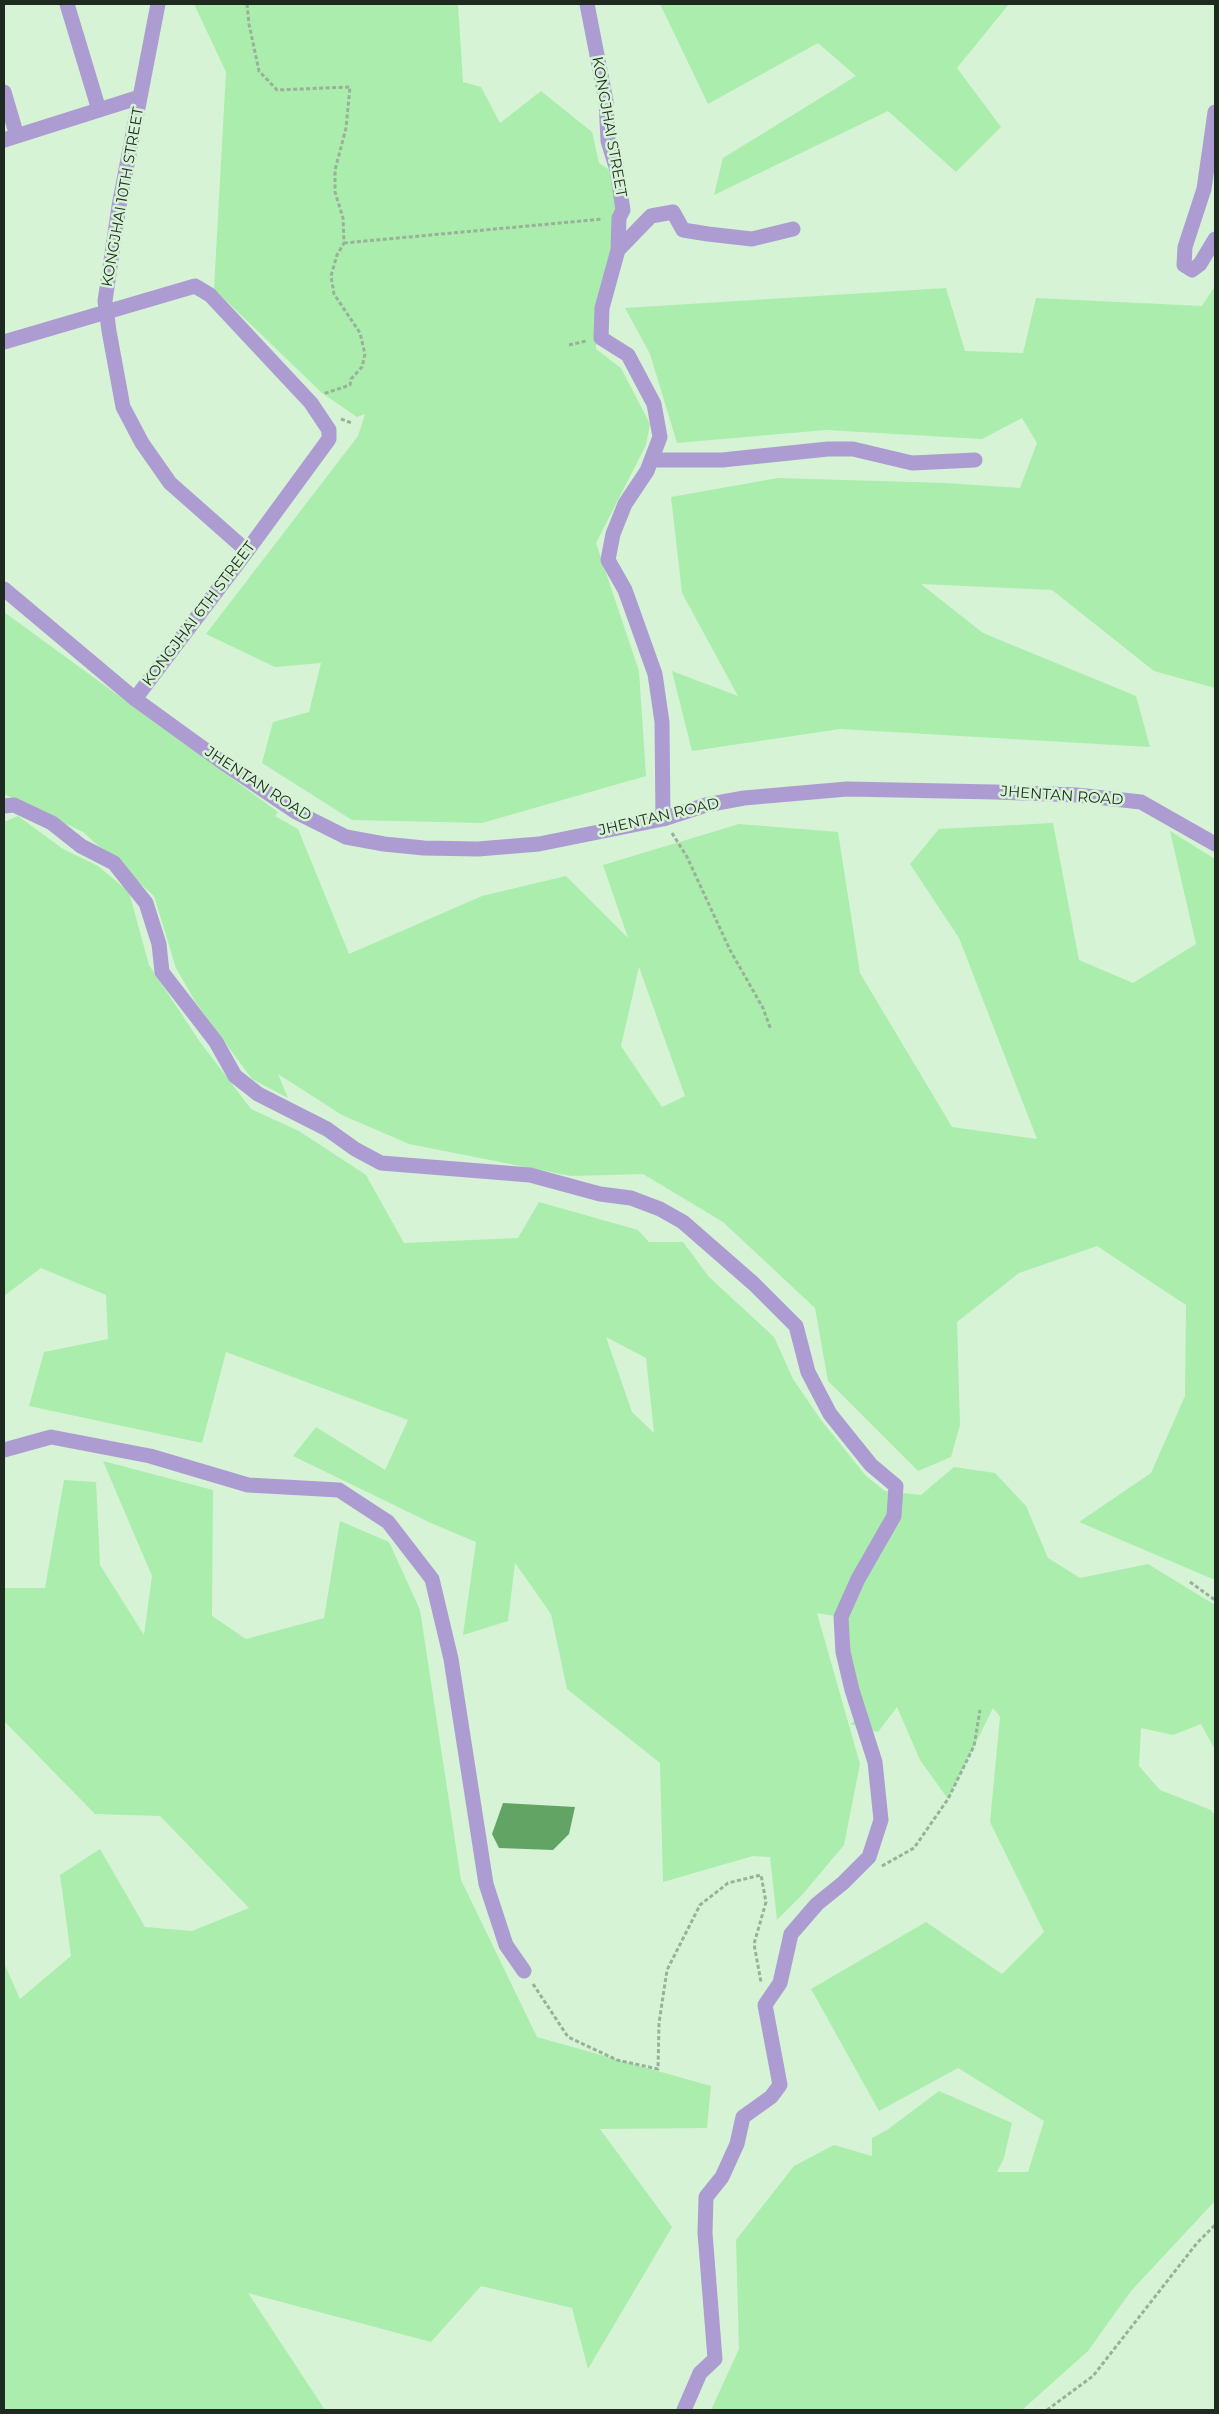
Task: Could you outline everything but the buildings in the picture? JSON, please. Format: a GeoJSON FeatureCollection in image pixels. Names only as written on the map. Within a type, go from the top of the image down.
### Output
{"type":"FeatureCollection","features":[{"type":"Feature","properties":{"kind":"street"},"geometry":{"type":"LineString","coordinates":[[67,4],[99,110]]}},
{"type":"Feature","properties":{"kind":"street","name":"KONGJHAI 10TH STREET"},"geometry":{"type":"LineString","coordinates":[[158,4],[119,206],[105,301],[106,310],[123,407],[142,443],[170,483],[247,551]]}},
{"type":"Feature","properties":{"kind":"street","name":"KONGJHAI STREET"},"geometry":{"type":"LineString","coordinates":[[588,4],[606,101],[608,141],[617,170],[623,210],[619,218],[618,250],[602,308],[601,338],[628,355],[654,404],[660,437],[651,460]]}},
{"type":"Feature","properties":{"kind":"street"},"geometry":{"type":"LineString","coordinates":[[4,92],[10,138],[140,97]]}},
{"type":"Feature","properties":{"kind":"street"},"geometry":{"type":"LineString","coordinates":[[1215,112],[1204,189],[1184,247],[1184,265],[1192,270],[1200,264],[1215,239]]}},
{"type":"Feature","properties":{"kind":"street"},"geometry":{"type":"LineString","coordinates":[[618,250],[651,216],[673,212],[682,230],[708,234],[752,239],[793,229]]}},
{"type":"Feature","properties":{"kind":"street","name":"KONGJHAI 6TH STREET"},"geometry":{"type":"LineString","coordinates":[[4,590],[135,699],[247,551],[328,439],[328,430],[311,403],[210,295],[195,286],[106,310]]}},
{"type":"Feature","properties":{"kind":"street"},"geometry":{"type":"LineString","coordinates":[[4,342],[106,310]]}},
{"type":"Feature","properties":{"kind":"street"},"geometry":{"type":"LineString","coordinates":[[663,820],[662,722],[655,674],[625,590],[608,560],[613,534],[625,504],[647,471],[651,460],[722,460],[828,449],[853,450],[912,463],[975,460]]}},
{"type":"Feature","properties":{"kind":"street","name":"JHENTAN ROAD"},"geometry":{"type":"LineString","coordinates":[[135,699],[222,762],[296,812],[346,837],[384,844],[478,849],[539,844],[663,820],[706,805],[744,798],[847,789],[1040,794],[1141,802],[1215,844]]}},
{"type":"Feature","properties":{"kind":"street"},"geometry":{"type":"LineString","coordinates":[[4,806],[14,805],[52,823],[81,846],[114,863],[146,903],[159,944],[162,972],[216,1042],[236,1076],[258,1094],[327,1129],[355,1149],[381,1163],[530,1175],[600,1194],[631,1198],[660,1208],[683,1222],[754,1284],[796,1326],[808,1372],[830,1414],[871,1465],[896,1486],[894,1516],[858,1579],[840,1617],[843,1652],[852,1690],[875,1762],[881,1820],[869,1857],[843,1883],[817,1904],[791,1934],[780,1983],[765,2005],[780,2085],[771,2097],[743,2117],[737,2144],[722,2177],[706,2197],[705,2232],[716,2359],[700,2373],[684,2410]]}},
{"type":"Feature","properties":{"kind":"street"},"geometry":{"type":"LineString","coordinates":[[4,1450],[51,1437],[150,1456],[248,1485],[339,1490],[388,1522],[432,1579],[451,1659],[486,1884],[506,1945],[524,1971]]}},
{"type":"Feature","properties":{"kind":"path"},"geometry":{"type":"LineString","coordinates":[[247,4],[248,24],[259,71],[277,90],[350,87],[346,128],[335,170],[335,192],[343,218],[344,243],[337,255],[331,276],[334,294],[360,333],[365,354],[362,367],[351,379],[350,385],[327,392]]}},
{"type":"Feature","properties":{"kind":"path"},"geometry":{"type":"LineString","coordinates":[[344,243],[593,219]]}},
{"type":"Feature","properties":{"kind":"path"},"geometry":{"type":"LineString","coordinates":[[663,820],[688,857],[730,950],[762,1008],[771,1030]]}},
{"type":"Feature","properties":{"kind":"path"},"geometry":{"type":"LineString","coordinates":[[1190,1582],[1215,1600]]}},
{"type":"Feature","properties":{"kind":"path"},"geometry":{"type":"LineString","coordinates":[[876,1870],[914,1848],[948,1799],[974,1746],[980,1710]]}},
{"type":"Feature","properties":{"kind":"path"},"geometry":{"type":"LineString","coordinates":[[524,1971],[568,2037],[616,2060],[658,2069],[659,2023],[667,1970],[700,1904],[728,1883],[761,1875],[766,1902],[754,1944],[765,2005]]}},
{"type":"Feature","properties":{"kind":"path"},"geometry":{"type":"LineString","coordinates":[[1047,2410],[1093,2376],[1197,2244],[1215,2225]]}},
{"type":"Feature","properties":{"kind":"shaded area"},"geometry":{"type":"Polygon","coordinates":[[[194,4],[458,4],[463,82],[481,87],[500,123],[541,91],[592,132],[599,163],[611,171],[622,224],[597,325],[596,349],[621,368],[650,424],[646,445],[596,543],[639,671],[646,776],[482,823],[352,820],[262,763],[273,722],[309,712],[321,663],[275,667],[206,634],[358,436],[365,414],[357,417],[322,393],[214,289],[226,72],[194,4]]]}},
{"type":"Feature","properties":{"kind":"shaded area"},"geometry":{"type":"Polygon","coordinates":[[[660,4],[1009,4],[957,68],[1001,127],[956,172],[888,111],[714,195],[723,158],[856,76],[818,43],[708,104],[660,4]]]}},
{"type":"Feature","properties":{"kind":"shaded area"},"geometry":{"type":"Polygon","coordinates":[[[1215,286],[1215,688],[1154,671],[1052,590],[921,584],[983,633],[1136,696],[1150,747],[840,729],[692,751],[672,671],[738,696],[682,593],[671,497],[778,478],[946,483],[1020,488],[1037,443],[1022,418],[982,439],[826,430],[677,443],[650,354],[625,308],[946,288],[965,351],[1023,353],[1036,298],[1202,306],[1215,286]]]}},
{"type":"Feature","properties":{"kind":"shaded area"},"geometry":{"type":"Polygon","coordinates":[[[4,612],[278,812],[275,816],[298,829],[349,954],[482,896],[566,876],[628,938],[603,865],[739,824],[838,832],[860,973],[952,1127],[1037,1139],[959,938],[910,864],[939,829],[1053,823],[1079,960],[1133,983],[1196,944],[1170,831],[1215,859],[1215,1580],[1079,1522],[1151,1473],[1185,1396],[1186,1305],[1097,1246],[1019,1273],[957,1322],[960,1425],[951,1457],[918,1471],[828,1381],[815,1308],[723,1222],[643,1174],[571,1176],[409,1144],[342,1115],[278,1074],[288,1098],[252,1079],[196,1003],[176,968],[154,896],[83,832],[4,794],[4,612]],[[639,967],[621,1046],[662,1107],[685,1096],[639,967]]]}},
{"type":"Feature","properties":{"kind":"shaded area"},"geometry":{"type":"Polygon","coordinates":[[[18,816],[63,849],[98,866],[129,892],[149,965],[200,1042],[251,1109],[299,1131],[366,1175],[404,1243],[518,1238],[539,1202],[638,1230],[649,1242],[683,1242],[709,1277],[774,1337],[793,1379],[821,1420],[866,1476],[885,1491],[921,1495],[954,1467],[995,1473],[1026,1506],[1048,1558],[1080,1578],[1148,1564],[1215,1605],[1215,1750],[1201,1724],[1173,1735],[1141,1728],[1139,1766],[1160,1790],[1211,1810],[1215,1816],[1215,2201],[1131,2291],[1088,2351],[1022,2410],[711,2410],[739,2349],[736,2240],[794,2166],[834,2145],[872,2156],[872,2138],[887,2130],[939,2091],[1012,2123],[1004,2158],[997,2172],[1028,2172],[1044,2121],[958,2068],[879,2111],[811,1989],[926,1922],[1002,1974],[1044,1932],[990,1822],[1000,1717],[993,1708],[948,1799],[920,1760],[897,1707],[878,1732],[850,1724],[861,1717],[841,1617],[817,1613],[860,1764],[844,1845],[802,1895],[777,1920],[770,1857],[753,1856],[663,1882],[660,1763],[567,1689],[551,1614],[515,1563],[508,1621],[463,1635],[476,1542],[431,1523],[293,1456],[316,1427],[385,1470],[408,1420],[226,1352],[202,1443],[29,1406],[44,1352],[108,1339],[106,1295],[41,1268],[4,1296],[4,822],[18,816]],[[606,1337],[632,1412],[654,1433],[646,1358],[606,1337]]]}},
{"type":"Feature","properties":{"kind":"shaded area"},"geometry":{"type":"Polygon","coordinates":[[[103,1461],[213,1490],[212,1616],[246,1639],[324,1618],[340,1521],[389,1542],[420,1610],[461,1880],[537,2037],[711,2086],[707,2128],[600,2129],[672,2227],[588,2369],[572,2308],[481,2286],[431,2342],[248,2293],[325,2410],[4,2410],[4,1963],[20,1999],[71,1956],[60,1875],[100,1849],[145,1927],[192,1931],[249,1908],[160,1816],[95,1814],[4,1721],[4,1588],[45,1588],[64,1480],[96,1482],[100,1565],[144,1635],[152,1576],[103,1461]]]}},
{"type":"Feature","properties":{"kind":"shaded area"},"geometry":{"type":"Polygon","coordinates":[[[503,1803],[575,1807],[569,1834],[553,1850],[499,1848],[492,1834],[503,1803]]]}}]}
